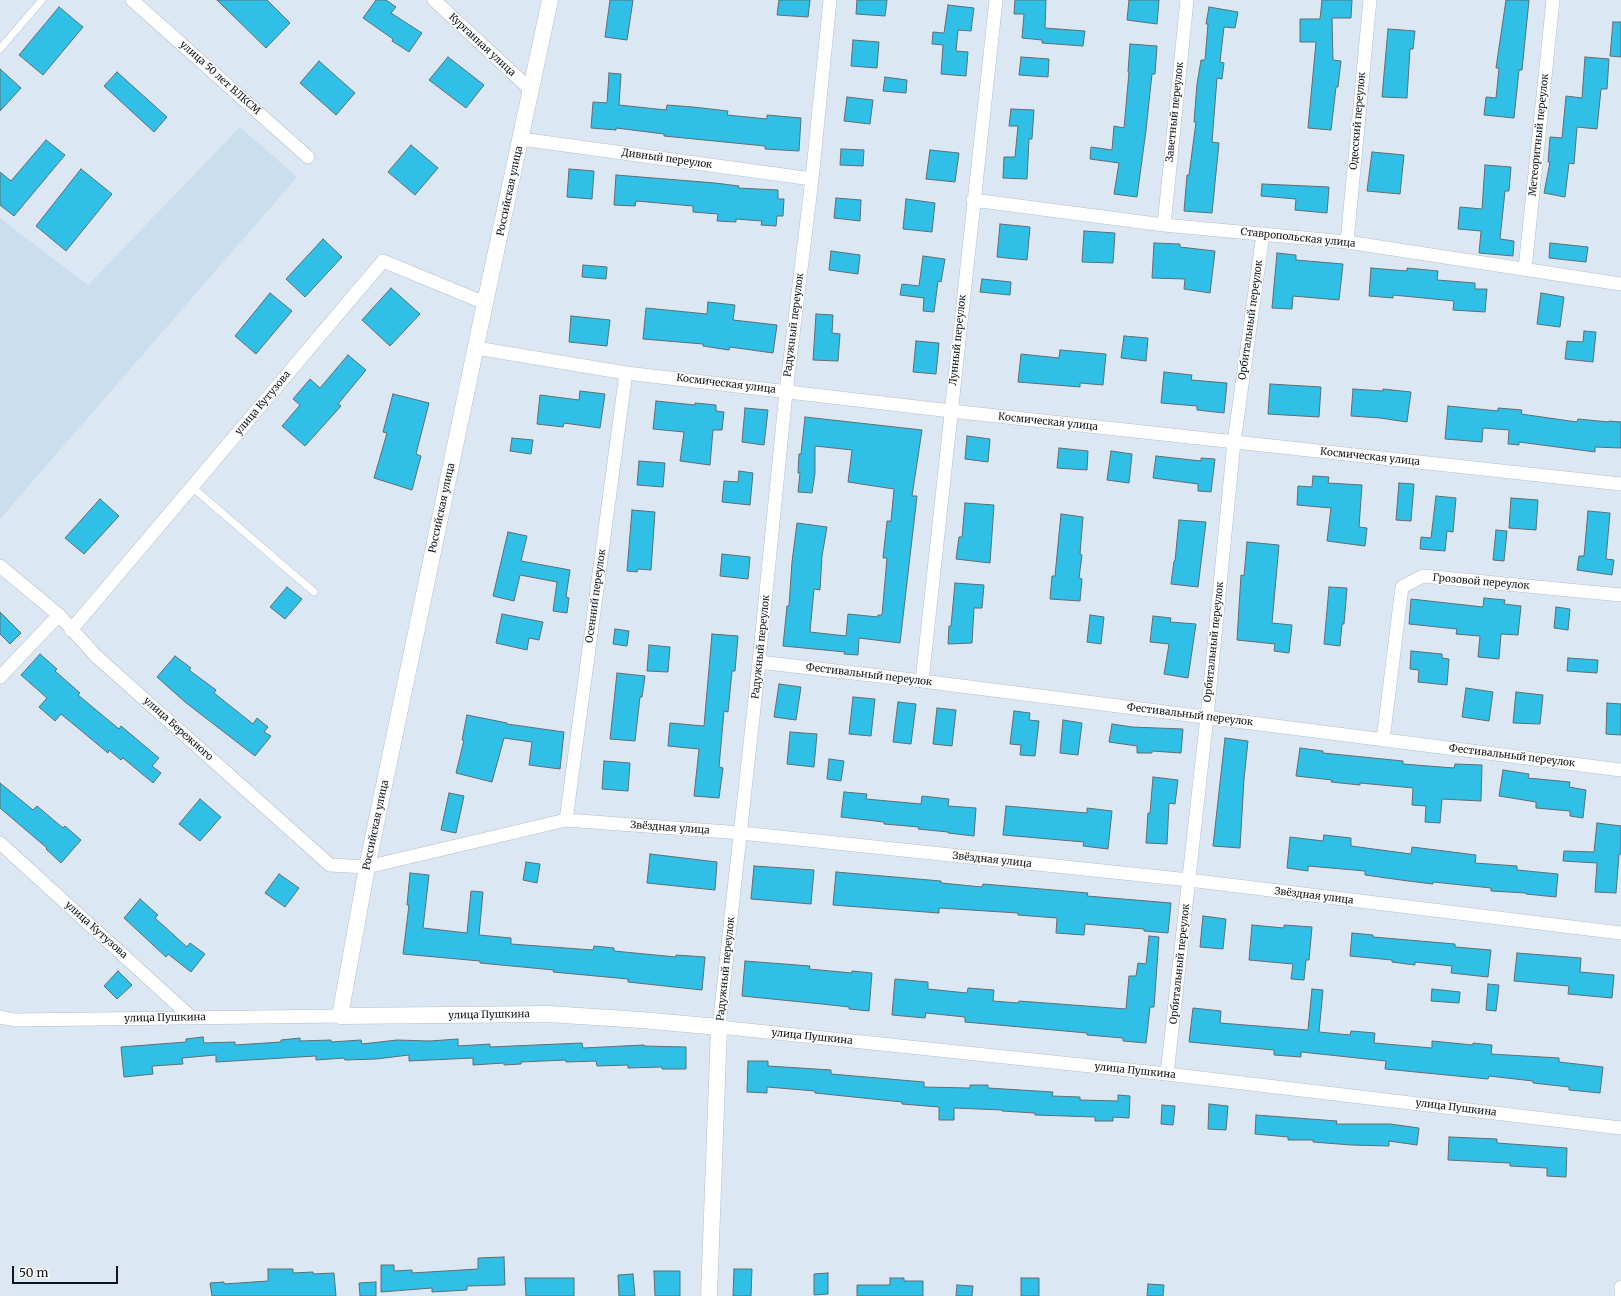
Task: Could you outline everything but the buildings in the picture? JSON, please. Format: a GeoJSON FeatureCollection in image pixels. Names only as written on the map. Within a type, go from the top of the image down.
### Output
{"type":"FeatureCollection","features":[{"type":"Feature","properties":{"kind":"street","name":"улица 50 лет ВЛКСМ"},"geometry":{"type":"LineString","coordinates":[[132,0],[308,157]]}},
{"type":"Feature","properties":{"kind":"street","name":"Курганная улица"},"geometry":{"type":"LineString","coordinates":[[434,0],[530,90]]}},
{"type":"Feature","properties":{"kind":"street","name":"Российская улица"},"geometry":{"type":"LineString","coordinates":[[340,1016],[367,867],[550,0]]}},
{"type":"Feature","properties":{"kind":"street","name":"Радужный переулок"},"geometry":{"type":"LineString","coordinates":[[709,1296],[719,1027],[741,833],[786,392],[812,179],[830,0]]}},
{"type":"Feature","properties":{"kind":"street","name":"Лунный переулок"},"geometry":{"type":"LineString","coordinates":[[922,681],[973,200],[996,0]]}},
{"type":"Feature","properties":{"kind":"street","name":"Заветный переулок"},"geometry":{"type":"LineString","coordinates":[[1164,225],[1187,0]]}},
{"type":"Feature","properties":{"kind":"street","name":"Одесский переулок"},"geometry":{"type":"LineString","coordinates":[[1347,242],[1370,0]]}},
{"type":"Feature","properties":{"kind":"street","name":"Метеоритный переулок"},"geometry":{"type":"LineString","coordinates":[[1525,270],[1553,0]]}},
{"type":"Feature","properties":{"kind":"street","name":"Дивный переулок"},"geometry":{"type":"LineString","coordinates":[[521,139],[812,179]]}},
{"type":"Feature","properties":{"kind":"street","name":"Ставропольская улица"},"geometry":{"type":"LineString","coordinates":[[973,200],[1164,225],[1347,242],[1621,284]]}},
{"type":"Feature","properties":{"kind":"street","name":"Орбитальный переулок"},"geometry":{"type":"LineString","coordinates":[[1167,1074],[1207,717],[1234,442],[1263,234]]}},
{"type":"Feature","properties":{"kind":"street","name":"улица Кутузова"},"geometry":{"type":"LineString","coordinates":[[71,630],[383,260],[485,303]]}},
{"type":"Feature","properties":{"kind":"street","name":"Космическая улица"},"geometry":{"type":"LineString","coordinates":[[476,348],[626,373],[951,411],[1621,484]]}},
{"type":"Feature","properties":{"kind":"street","name":"Осенний переулок"},"geometry":{"type":"LineString","coordinates":[[566,820],[626,373]]}},
{"type":"Feature","properties":{"kind":"street","name":"улица Бережного"},"geometry":{"type":"LineString","coordinates":[[0,566],[59,616],[96,656],[330,865],[367,867]]}},
{"type":"Feature","properties":{"kind":"street","name":"Грозовой переулок"},"geometry":{"type":"LineString","coordinates":[[1383,740],[1402,586],[1423,576],[1621,595]]}},
{"type":"Feature","properties":{"kind":"street"},"geometry":{"type":"LineString","coordinates":[[0,677],[59,616]]}},
{"type":"Feature","properties":{"kind":"street","name":"Фестивальный переулок"},"geometry":{"type":"LineString","coordinates":[[759,662],[922,681],[1621,770]]}},
{"type":"Feature","properties":{"kind":"street","name":"Звёздная улица"},"geometry":{"type":"LineString","coordinates":[[367,867],[566,820],[741,833],[1189,880],[1621,933]]}},
{"type":"Feature","properties":{"kind":"street","name":"улица Кутузова"},"geometry":{"type":"LineString","coordinates":[[0,843],[192,1018]]}},
{"type":"Feature","properties":{"kind":"street","name":"улица Пушкина"},"geometry":{"type":"LineString","coordinates":[[0,1016],[16,1020],[548,1014],[641,1020],[1167,1074],[1621,1128]]}},
{"type":"Feature","properties":{"kind":"street"},"geometry":{"type":"LineString","coordinates":[[1621,1287],[1621,1296]]}},
{"type":"Feature","properties":{"kind":"lane"},"geometry":{"type":"LineString","coordinates":[[0,49],[42,0]]}},
{"type":"Feature","properties":{"kind":"lane"},"geometry":{"type":"LineString","coordinates":[[192,487],[314,592]]}},
{"type":"Feature","properties":{"kind":"shaded area"},"geometry":{"type":"Polygon","coordinates":[[[240,127],[297,177],[0,519],[0,218],[88,285],[240,127]]]}}]}
